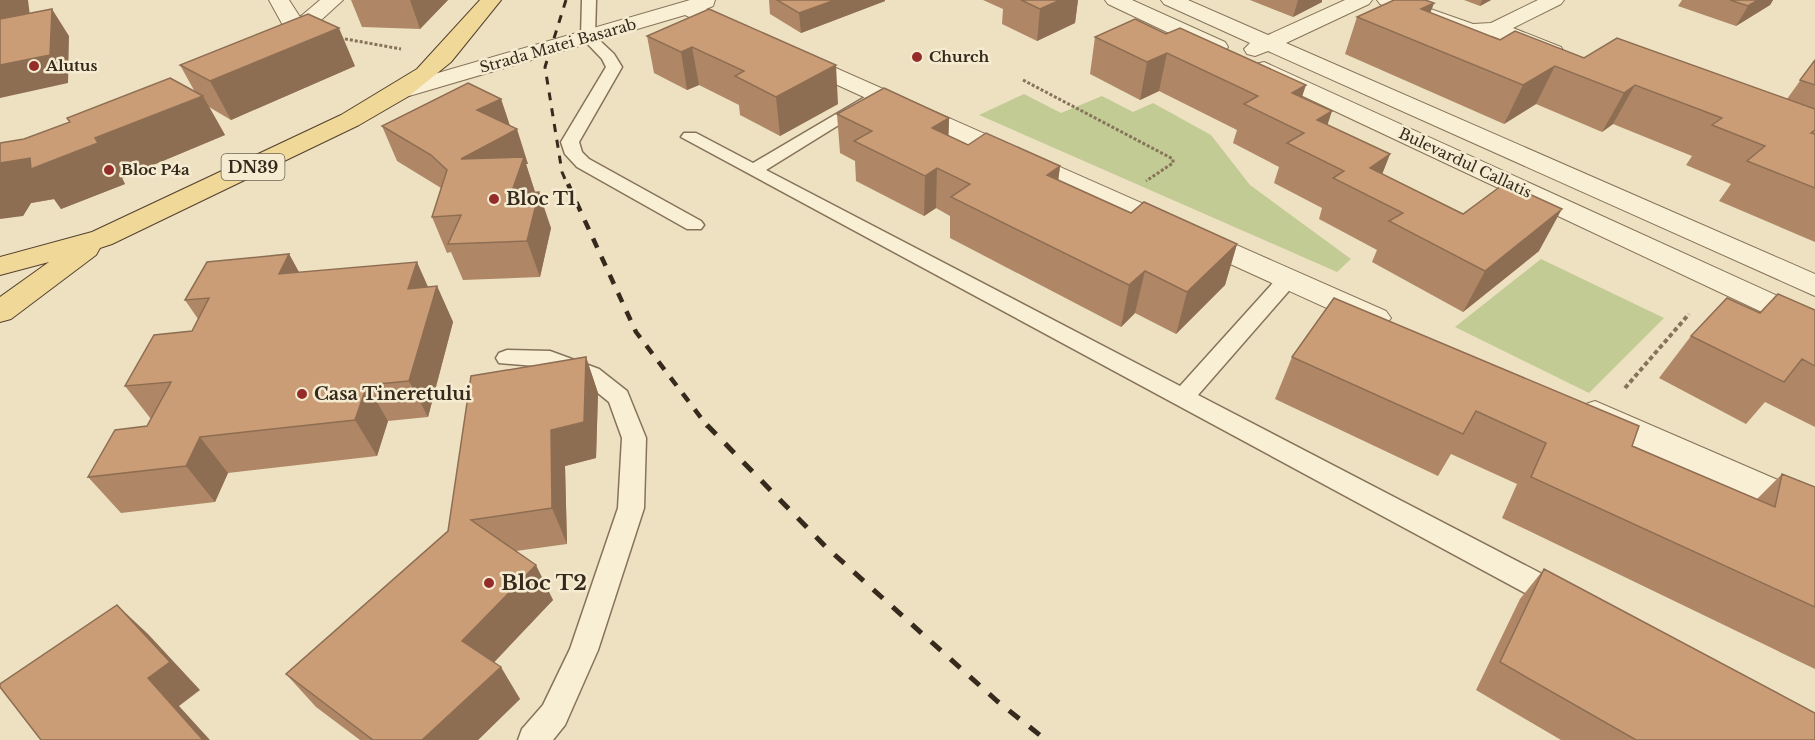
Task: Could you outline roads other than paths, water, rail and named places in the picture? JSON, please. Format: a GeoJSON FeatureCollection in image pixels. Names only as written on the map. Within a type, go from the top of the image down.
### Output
{"type":"FeatureCollection","features":[{"type":"Feature","properties":{"kind":"main road","name":"DN39"},"geometry":{"type":"LineString","coordinates":[[102,238],[351,120],[401,91],[443,57],[491,0]]}},
{"type":"Feature","properties":{"kind":"main road"},"geometry":{"type":"LineString","coordinates":[[0,266],[102,238]]}},
{"type":"Feature","properties":{"kind":"main road"},"geometry":{"type":"LineString","coordinates":[[0,312],[102,238]]}},
{"type":"Feature","properties":{"kind":"street"},"geometry":{"type":"LineString","coordinates":[[279,0],[298,33]]}},
{"type":"Feature","properties":{"kind":"street"},"geometry":{"type":"LineString","coordinates":[[257,58],[298,33],[333,0]]}},
{"type":"Feature","properties":{"kind":"street","name":"Bulevardul Callatis"},"geometry":{"type":"LineString","coordinates":[[1115,0],[1815,326]]}},
{"type":"Feature","properties":{"kind":"street","name":"Bulevardul Callatis"},"geometry":{"type":"LineString","coordinates":[[1171,0],[1815,286]]}},
{"type":"Feature","properties":{"kind":"street"},"geometry":{"type":"LineString","coordinates":[[1237,57],[1362,0]]}},
{"type":"Feature","properties":{"kind":"street"},"geometry":{"type":"LineString","coordinates":[[1387,0],[1473,30],[1496,29],[1573,59]]}},
{"type":"Feature","properties":{"kind":"street"},"geometry":{"type":"LineString","coordinates":[[1496,29],[1554,0]]}},
{"type":"Feature","properties":{"kind":"street"},"geometry":{"type":"LineString","coordinates":[[700,4],[767,44],[1395,327]]}},
{"type":"Feature","properties":{"kind":"street","name":"Strada Matei Basarab"},"geometry":{"type":"LineString","coordinates":[[401,91],[700,4]]}},
{"type":"Feature","properties":{"kind":"street"},"geometry":{"type":"LineString","coordinates":[[1568,402],[1815,513]]}},
{"type":"Feature","properties":{"kind":"lane"},"geometry":{"type":"LineString","coordinates":[[589,0],[588,37],[609,57],[614,67],[570,142],[574,154],[583,163],[694,225]]}},
{"type":"Feature","properties":{"kind":"lane"},"geometry":{"type":"LineString","coordinates":[[754,170],[879,94]]}},
{"type":"Feature","properties":{"kind":"lane"},"geometry":{"type":"LineString","coordinates":[[690,137],[1583,610]]}},
{"type":"Feature","properties":{"kind":"lane"},"geometry":{"type":"LineString","coordinates":[[1183,397],[1287,279]]}},
{"type":"Feature","properties":{"kind":"lane"},"geometry":{"type":"LineString","coordinates":[[507,357],[550,359],[591,375],[619,397],[634,438],[631,508],[584,650],[554,714],[533,740]]}},
{"type":"Feature","properties":{"kind":"railway"},"geometry":{"type":"LineString","coordinates":[[566,0],[545,67],[562,172],[568,186]]}},
{"type":"Feature","properties":{"kind":"railway"},"geometry":{"type":"LineString","coordinates":[[568,184],[636,332],[708,427]]}},
{"type":"Feature","properties":{"kind":"railway"},"geometry":{"type":"LineString","coordinates":[[707,425],[826,547],[997,701],[1046,740]]}},
{"type":"Feature","properties":{"kind":"place","name":"Church"},"geometry":{"type":"Point","coordinates":[917,57]}},
{"type":"Feature","properties":{"kind":"place","name":"Alutus"},"geometry":{"type":"Point","coordinates":[34,66]}},
{"type":"Feature","properties":{"kind":"place","name":"Bloc P4a"},"geometry":{"type":"Point","coordinates":[109,170]}},
{"type":"Feature","properties":{"kind":"place","name":"Bloc T1"},"geometry":{"type":"Point","coordinates":[494,199]}},
{"type":"Feature","properties":{"kind":"place","name":"Casa Tineretului"},"geometry":{"type":"Point","coordinates":[302,394]}},
{"type":"Feature","properties":{"kind":"place","name":"Bloc T2"},"geometry":{"type":"Point","coordinates":[489,583]}}]}
